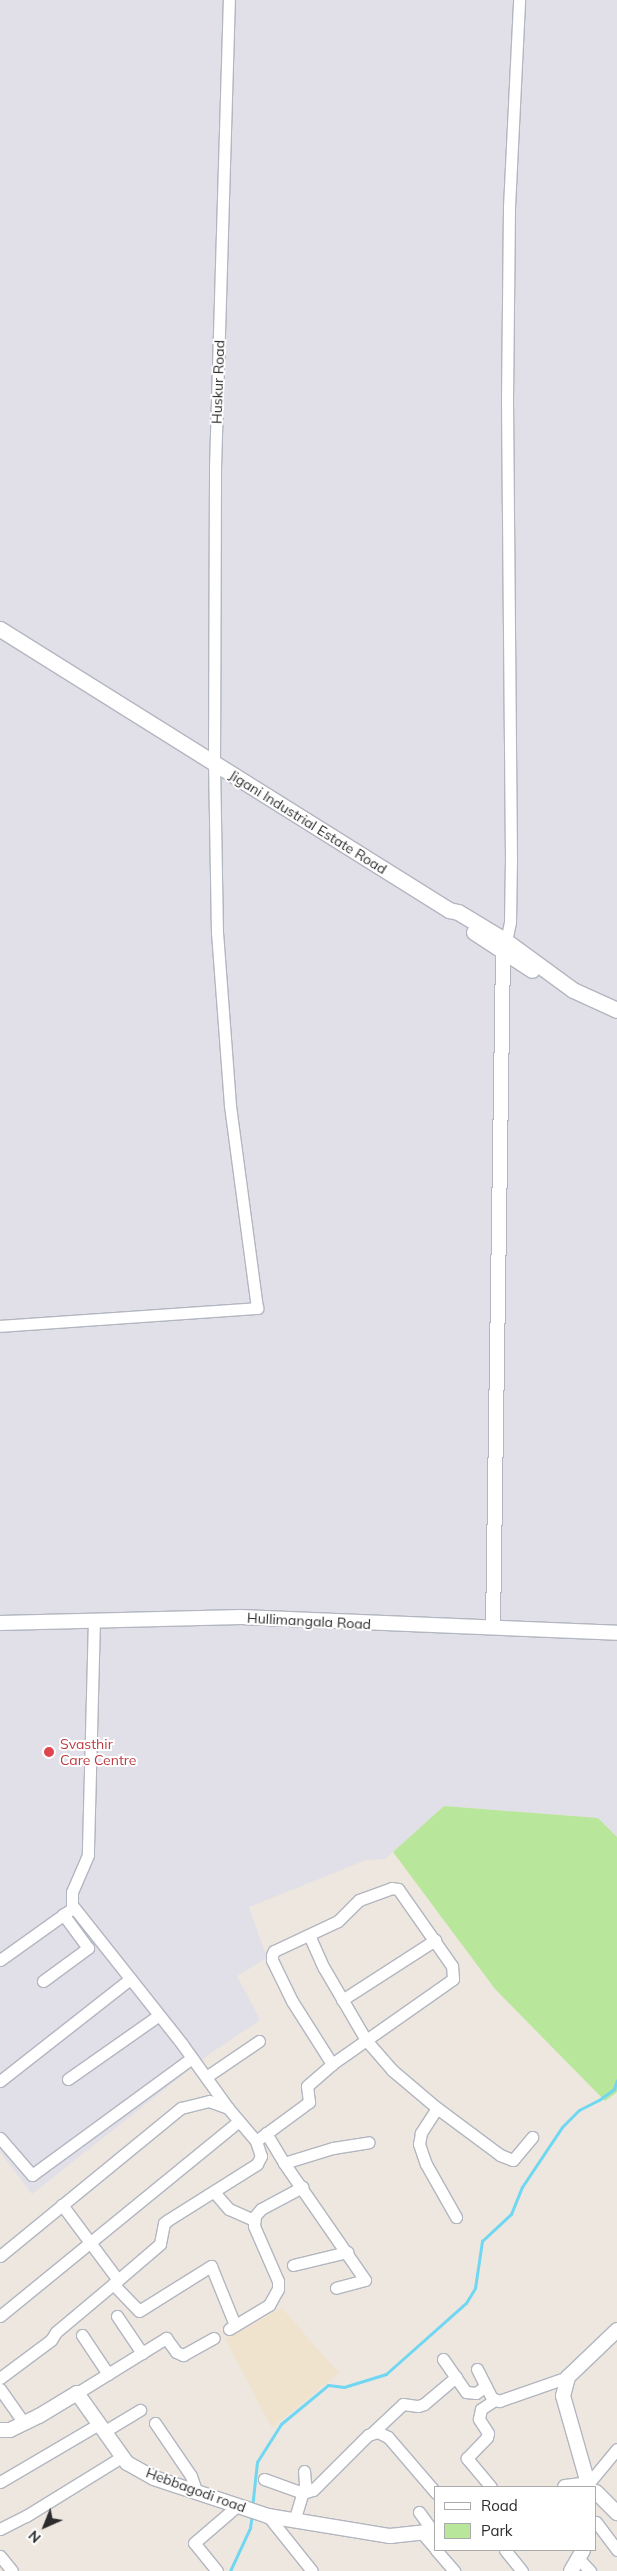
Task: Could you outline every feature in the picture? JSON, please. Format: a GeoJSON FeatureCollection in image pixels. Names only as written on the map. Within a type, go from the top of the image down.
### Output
{"type":"FeatureCollection","features":[{"type":"Feature","properties":{"kind":"main road","name":"Jigani Industrial Estate Road"},"geometry":{"type":"LineString","coordinates":[[0,629],[449,910],[458,920],[505,947],[559,985],[617,1010]]}},
{"type":"Feature","properties":{"kind":"street","name":"Huskur Road"},"geometry":{"type":"LineString","coordinates":[[0,1326],[258,1308],[230,1105],[217,933],[214,763],[215,468],[229,0]]}},
{"type":"Feature","properties":{"kind":"street"},"geometry":{"type":"LineString","coordinates":[[493,1627],[505,947],[510,922],[511,860],[507,400],[509,206],[519,0]]}},
{"type":"Feature","properties":{"kind":"street","name":"Hullimangala Road"},"geometry":{"type":"LineString","coordinates":[[0,1623],[94,1619],[241,1617],[617,1634]]}},
{"type":"Feature","properties":{"kind":"street"},"geometry":{"type":"LineString","coordinates":[[0,1960],[68,1911],[72,1892],[88,1855],[94,1619]]}},
{"type":"Feature","properties":{"kind":"street"},"geometry":{"type":"LineString","coordinates":[[256,2140],[309,2102],[307,2086],[332,2064],[453,1979],[452,1966],[398,1889],[392,1888],[356,1901],[341,1919],[274,1951],[272,1960],[292,2001],[332,2064]]}},
{"type":"Feature","properties":{"kind":"street"},"geometry":{"type":"LineString","coordinates":[[0,2378],[51,2340],[56,2332],[160,2244],[164,2223],[257,2164],[261,2156],[256,2140],[228,2108],[159,2015],[130,1979],[68,1911]]}},
{"type":"Feature","properties":{"kind":"street"},"geometry":{"type":"LineString","coordinates":[[43,1982],[88,1948],[68,1911]]}},
{"type":"Feature","properties":{"kind":"street"},"geometry":{"type":"LineString","coordinates":[[309,1935],[342,2000],[366,2040],[392,2070],[437,2108],[500,2155],[513,2160],[532,2137]]}},
{"type":"Feature","properties":{"kind":"street"},"geometry":{"type":"LineString","coordinates":[[342,2000],[435,1940]]}},
{"type":"Feature","properties":{"kind":"street"},"geometry":{"type":"LineString","coordinates":[[0,2081],[130,1979]]}},
{"type":"Feature","properties":{"kind":"street"},"geometry":{"type":"LineString","coordinates":[[68,2079],[159,2015]]}},
{"type":"Feature","properties":{"kind":"street"},"geometry":{"type":"LineString","coordinates":[[206,2077],[259,2041]]}},
{"type":"Feature","properties":{"kind":"street"},"geometry":{"type":"LineString","coordinates":[[0,2138],[32,2175],[192,2058]]}},
{"type":"Feature","properties":{"kind":"street"},"geometry":{"type":"LineString","coordinates":[[0,2256],[181,2108],[209,2101],[228,2108]]}},
{"type":"Feature","properties":{"kind":"street"},"geometry":{"type":"LineString","coordinates":[[437,2108],[421,2133],[419,2144],[426,2164],[456,2217]]}},
{"type":"Feature","properties":{"kind":"street"},"geometry":{"type":"LineString","coordinates":[[0,2316],[239,2121]]}},
{"type":"Feature","properties":{"kind":"street"},"geometry":{"type":"LineString","coordinates":[[266,2133],[284,2163],[365,2280],[336,2288]]}},
{"type":"Feature","properties":{"kind":"street"},"geometry":{"type":"LineString","coordinates":[[284,2163],[333,2148],[370,2142]]}},
{"type":"Feature","properties":{"kind":"street"},"geometry":{"type":"LineString","coordinates":[[62,2205],[116,2282],[139,2310],[211,2266],[232,2327],[269,2305],[278,2289],[278,2281],[254,2226],[254,2220],[261,2209],[302,2187]]}},
{"type":"Feature","properties":{"kind":"street"},"geometry":{"type":"LineString","coordinates":[[214,2192],[229,2209],[254,2220]]}},
{"type":"Feature","properties":{"kind":"street"},"geometry":{"type":"LineString","coordinates":[[293,2265],[347,2252]]}},
{"type":"Feature","properties":{"kind":"street"},"geometry":{"type":"LineString","coordinates":[[116,2316],[142,2352]]}},
{"type":"Feature","properties":{"kind":"street"},"geometry":{"type":"LineString","coordinates":[[490,2486],[468,2458],[487,2437],[488,2433],[480,2419],[481,2409],[495,2400],[503,2400],[568,2377],[617,2330]]}},
{"type":"Feature","properties":{"kind":"street"},"geometry":{"type":"LineString","coordinates":[[82,2335],[108,2374]]}},
{"type":"Feature","properties":{"kind":"street"},"geometry":{"type":"LineString","coordinates":[[0,2430],[10,2430],[24,2423],[166,2338],[176,2352],[183,2355],[214,2338]]}},
{"type":"Feature","properties":{"kind":"street"},"geometry":{"type":"LineString","coordinates":[[443,2359],[463,2389],[468,2393],[476,2393],[486,2386]]}},
{"type":"Feature","properties":{"kind":"street"},"geometry":{"type":"LineString","coordinates":[[477,2369],[495,2400]]}},
{"type":"Feature","properties":{"kind":"street"},"geometry":{"type":"LineString","coordinates":[[568,2377],[562,2396],[590,2486]]}},
{"type":"Feature","properties":{"kind":"street"},"geometry":{"type":"LineString","coordinates":[[264,2480],[303,2493],[313,2490],[403,2404],[421,2405],[456,2378]]}},
{"type":"Feature","properties":{"kind":"street"},"geometry":{"type":"LineString","coordinates":[[0,2389],[24,2423]]}},
{"type":"Feature","properties":{"kind":"street","name":"Hebbagodi road"},"geometry":{"type":"LineString","coordinates":[[77,2393],[127,2463],[154,2478],[252,2511],[294,2521],[390,2536],[430,2531]]}},
{"type":"Feature","properties":{"kind":"street"},"geometry":{"type":"LineString","coordinates":[[0,2482],[102,2427],[140,2410]]}},
{"type":"Feature","properties":{"kind":"street"},"geometry":{"type":"LineString","coordinates":[[155,2423],[191,2476],[197,2493]]}},
{"type":"Feature","properties":{"kind":"street"},"geometry":{"type":"LineString","coordinates":[[372,2433],[378,2432],[388,2437],[434,2491]]}},
{"type":"Feature","properties":{"kind":"street"},"geometry":{"type":"LineString","coordinates":[[592,2486],[615,2455]]}},
{"type":"Feature","properties":{"kind":"street"},"geometry":{"type":"LineString","coordinates":[[0,2529],[26,2516],[123,2456]]}},
{"type":"Feature","properties":{"kind":"street"},"geometry":{"type":"LineString","coordinates":[[294,2521],[303,2493],[304,2471]]}},
{"type":"Feature","properties":{"kind":"street"},"geometry":{"type":"LineString","coordinates":[[597,2494],[617,2513]]}},
{"type":"Feature","properties":{"kind":"street"},"geometry":{"type":"LineString","coordinates":[[217,2571],[194,2544],[252,2511],[312,2571]]}},
{"type":"Feature","properties":{"kind":"street"},"geometry":{"type":"LineString","coordinates":[[419,2512],[430,2531],[434,2544]]}},
{"type":"Feature","properties":{"kind":"street"},"geometry":{"type":"LineString","coordinates":[[597,2523],[617,2550]]}},
{"type":"Feature","properties":{"kind":"street"},"geometry":{"type":"LineString","coordinates":[[437,2551],[454,2571]]}},
{"type":"Feature","properties":{"kind":"street"},"geometry":{"type":"LineString","coordinates":[[506,2551],[522,2571]]}},
{"type":"Feature","properties":{"kind":"street"},"geometry":{"type":"LineString","coordinates":[[571,2571],[580,2554]]}},
{"type":"Feature","properties":{"kind":"street"},"geometry":{"type":"LineString","coordinates":[[580,2554],[590,2571]]}},
{"type":"Feature","properties":{"kind":"street"},"geometry":{"type":"LineString","coordinates":[[0,2556],[12,2571]]}},
{"type":"Feature","properties":{"kind":"shaded area"},"geometry":{"type":"Polygon","coordinates":[[[0,0],[617,0],[617,1837],[598,1818],[444,1806],[385,1859],[366,1860],[249,1907],[267,1958],[237,1976],[260,2020],[208,2055],[32,2194],[0,2152],[0,0]]]}},
{"type":"Feature","properties":{"kind":"shaded area"},"geometry":{"type":"Polygon","coordinates":[[[282,2308],[339,2373],[272,2428],[225,2339],[282,2308]]]}},
{"type":"Feature","properties":{"kind":"green space"},"geometry":{"type":"Polygon","coordinates":[[[444,1806],[598,1818],[617,1837],[617,2092],[605,2101],[495,1989],[393,1852],[444,1806]]]}},
{"type":"Feature","properties":{"kind":"waterway"},"geometry":{"type":"LineString","coordinates":[[252,2508],[257,2462],[281,2424],[328,2385],[344,2387],[386,2374],[466,2303],[475,2288],[482,2241],[511,2214],[522,2187],[562,2127],[579,2110],[599,2100],[614,2089],[617,2080]]}},
{"type":"Feature","properties":{"kind":"waterway"},"geometry":{"type":"LineString","coordinates":[[230,2571],[250,2528],[252,2514]]}},
{"type":"Feature","properties":{"kind":"place","name":"Svasthir Care Centre"},"geometry":{"type":"Point","coordinates":[49,1752]}}]}
